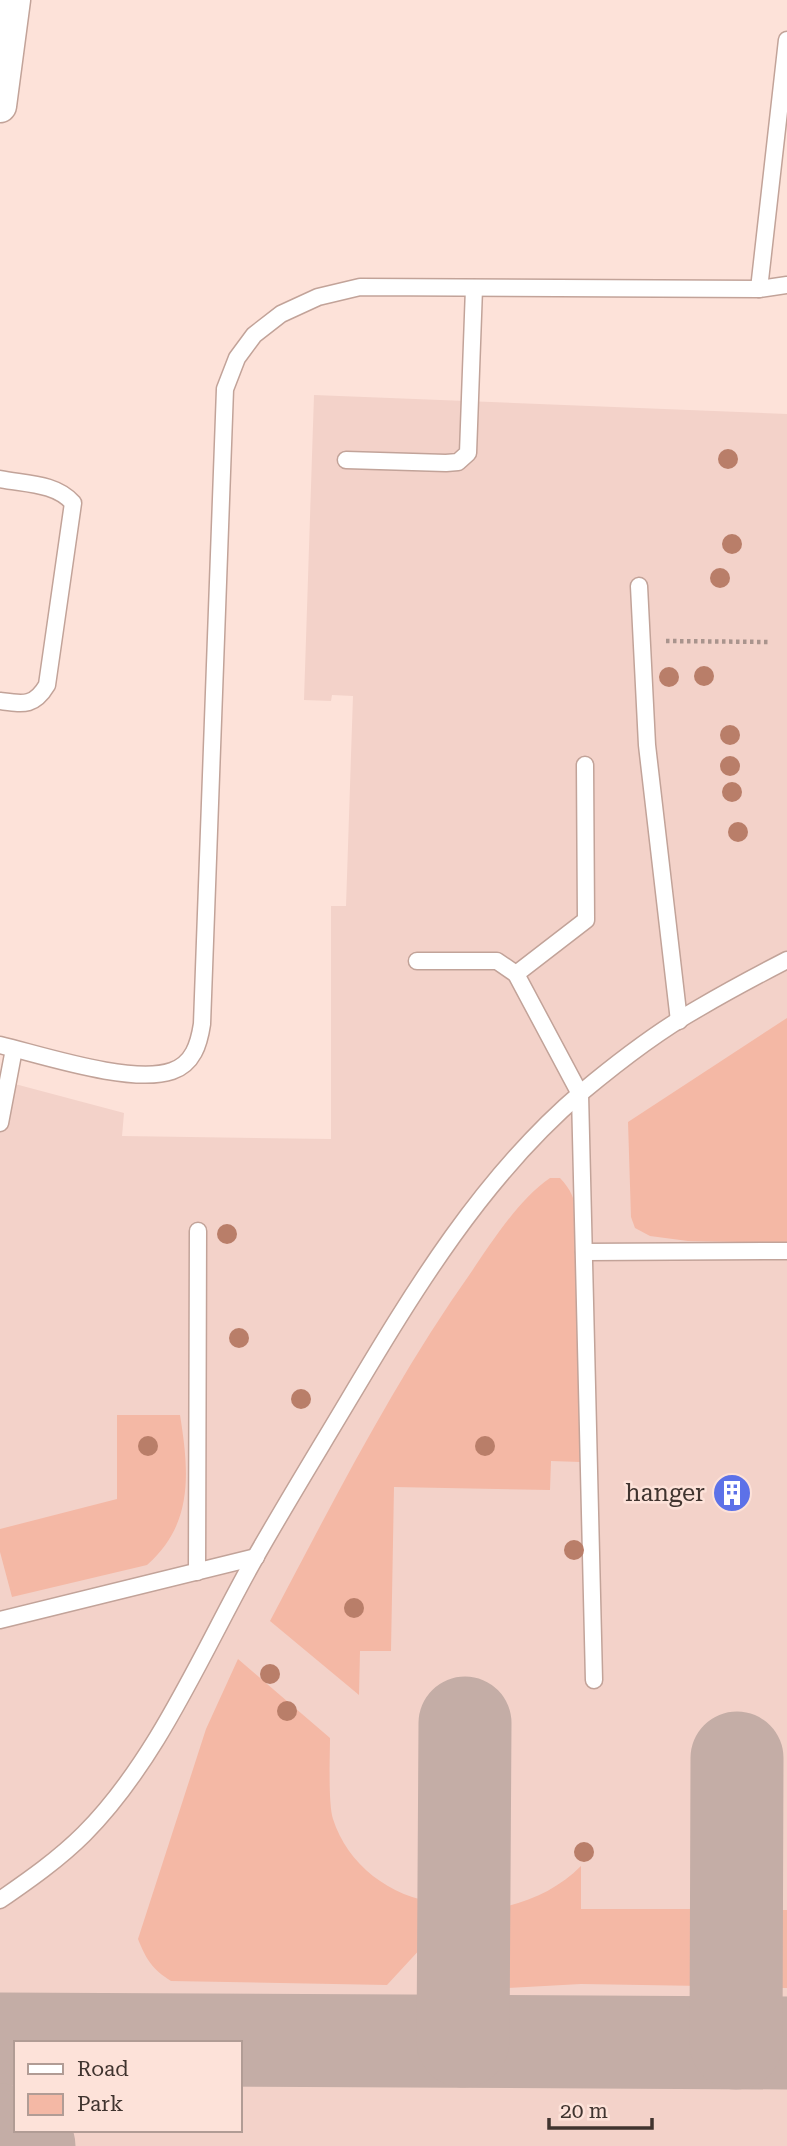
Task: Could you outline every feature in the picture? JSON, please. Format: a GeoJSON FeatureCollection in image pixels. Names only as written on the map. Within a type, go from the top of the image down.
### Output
{"type":"FeatureCollection","features":[{"type":"Feature","properties":{"kind":"street"},"geometry":{"type":"LineString","coordinates":[[0,106],[15,0]]}},
{"type":"Feature","properties":{"kind":"lane"},"geometry":{"type":"LineString","coordinates":[[759,289],[787,40]]}},
{"type":"Feature","properties":{"kind":"lane"},"geometry":{"type":"LineString","coordinates":[[0,1124],[7,1047],[113,1071],[154,1075],[173,1071],[188,1061],[199,1045],[202,1024],[225,389],[237,358],[254,335],[281,314],[318,297],[360,287],[759,289],[787,285]]}},
{"type":"Feature","properties":{"kind":"lane"},"geometry":{"type":"LineString","coordinates":[[346,460],[446,463],[458,462],[468,453],[474,288]]}},
{"type":"Feature","properties":{"kind":"lane"},"geometry":{"type":"LineString","coordinates":[[0,479],[54,489],[73,503],[47,685],[40,697],[29,703],[0,701]]}},
{"type":"Feature","properties":{"kind":"lane"},"geometry":{"type":"LineString","coordinates":[[639,586],[647,746],[679,1021]]}},
{"type":"Feature","properties":{"kind":"lane"},"geometry":{"type":"LineString","coordinates":[[516,974],[586,920],[585,765]]}},
{"type":"Feature","properties":{"kind":"lane"},"geometry":{"type":"LineString","coordinates":[[0,1900],[84,1835],[131,1779],[170,1715],[256,1557],[403,1308],[461,1224],[527,1146],[580,1094],[632,1053],[696,1009],[787,960]]}},
{"type":"Feature","properties":{"kind":"lane"},"geometry":{"type":"LineString","coordinates":[[418,961],[497,961],[516,974],[580,1094],[594,1680]]}},
{"type":"Feature","properties":{"kind":"lane"},"geometry":{"type":"LineString","coordinates":[[197,1572],[198,1231]]}},
{"type":"Feature","properties":{"kind":"lane"},"geometry":{"type":"LineString","coordinates":[[584,1252],[787,1251]]}},
{"type":"Feature","properties":{"kind":"lane"},"geometry":{"type":"LineString","coordinates":[[0,1620],[256,1557]]}},
{"type":"Feature","properties":{"kind":"path"},"geometry":{"type":"LineString","coordinates":[[640,640],[769,642]]}},
{"type":"Feature","properties":{"kind":"shaded area"},"geometry":{"type":"Polygon","coordinates":[[[314,395],[787,414],[787,2146],[0,2146],[0,1080],[124,1113],[122,1136],[331,1139],[331,906],[346,906],[353,696],[332,695],[331,701],[304,700],[314,395]]]}},
{"type":"Feature","properties":{"kind":"green space"},"geometry":{"type":"Polygon","coordinates":[[[787,1018],[787,1243],[688,1241],[650,1236],[635,1228],[631,1217],[628,1122],[787,1018]]]}},
{"type":"Feature","properties":{"kind":"green space"},"geometry":{"type":"Polygon","coordinates":[[[550,1178],[560,1178],[564,1182],[572,1195],[575,1209],[581,1462],[551,1461],[550,1490],[394,1487],[391,1651],[360,1651],[359,1695],[270,1621],[365,1443],[416,1355],[508,1220],[539,1186],[550,1178]]]}},
{"type":"Feature","properties":{"kind":"green space"},"geometry":{"type":"Polygon","coordinates":[[[117,1415],[180,1415],[186,1476],[180,1514],[173,1532],[147,1565],[12,1597],[0,1552],[0,1529],[117,1499],[117,1415]]]}},
{"type":"Feature","properties":{"kind":"green space"},"geometry":{"type":"Polygon","coordinates":[[[238,1659],[330,1738],[331,1812],[340,1835],[360,1864],[373,1876],[403,1894],[437,1902],[435,1933],[387,1985],[171,1981],[154,1968],[141,1946],[138,1939],[206,1729],[238,1659]]]}},
{"type":"Feature","properties":{"kind":"green space"},"geometry":{"type":"Polygon","coordinates":[[[581,1866],[581,1909],[699,1909],[703,1912],[703,1986],[581,1984],[508,1988],[508,1906],[548,1891],[581,1866]]]}},
{"type":"Feature","properties":{"kind":"green space"},"geometry":{"type":"Polygon","coordinates":[[[779,1910],[787,1910],[787,1988],[778,1988],[779,1910]]]}},
{"type":"Feature","properties":{"kind":"taxiway"},"geometry":{"type":"LineString","coordinates":[[463,2041],[465,1723]]}},
{"type":"Feature","properties":{"kind":"taxiway"},"geometry":{"type":"LineString","coordinates":[[736,2043],[737,1758]]}},
{"type":"Feature","properties":{"kind":"taxiway"},"geometry":{"type":"LineString","coordinates":[[0,2039],[787,2043]]}},
{"type":"Feature","properties":{"kind":"taxiway"},"geometry":{"type":"LineString","coordinates":[[0,2130],[29,2146]]}},
{"type":"Feature","properties":{"kind":"place","name":"hanger"},"geometry":{"type":"Point","coordinates":[732,1493]}}]}
